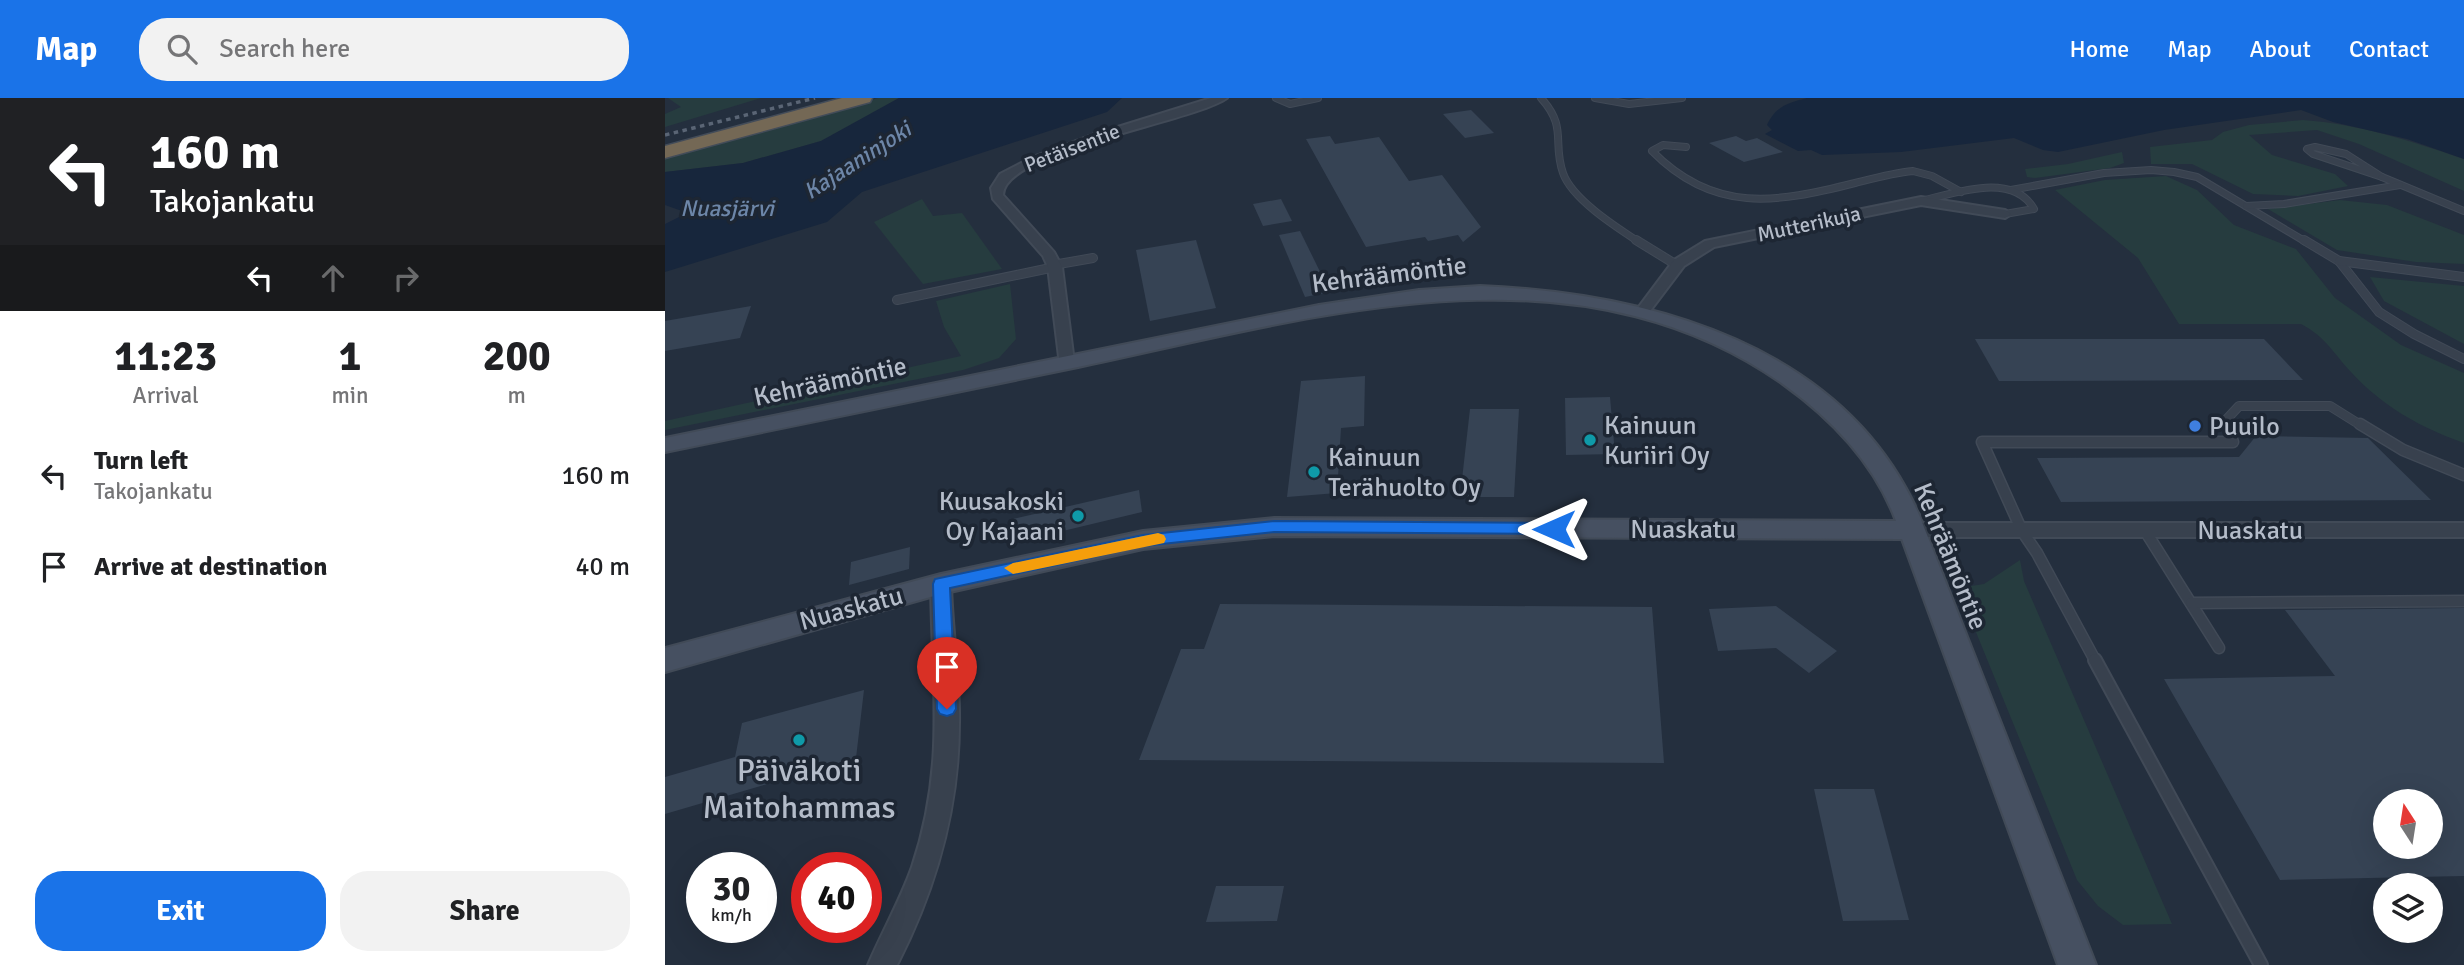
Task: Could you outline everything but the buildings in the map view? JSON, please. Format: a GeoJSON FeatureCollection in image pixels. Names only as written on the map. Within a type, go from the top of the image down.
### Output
{"type":"FeatureCollection","features":[{"type":"Feature","properties":{"kind":"highway"},"geometry":{"type":"LineString","coordinates":[[665,147],[860,98]]}},
{"type":"Feature","properties":{"kind":"highway"},"geometry":{"type":"LineString","coordinates":[[665,152],[860,98]]}},
{"type":"Feature","properties":{"kind":"street","name":"Petäisentie"},"geometry":{"type":"LineString","coordinates":[[1066,362],[1054,266],[1049,255],[997,196],[997,188],[1004,177],[1037,159],[1095,137],[1221,98]]}},
{"type":"Feature","properties":{"kind":"street","name":"Mutterikuja"},"geometry":{"type":"LineString","coordinates":[[1642,312],[1675,264],[1694,250],[1710,244],[1921,201],[2005,214]]}},
{"type":"Feature","properties":{"kind":"street","name":"Kehräämöntie"},"geometry":{"type":"LineString","coordinates":[[665,445],[1319,311],[1408,296],[1482,292],[1548,296],[1642,312],[1695,329],[1762,360],[1808,390],[1848,426],[1895,490],[2005,766],[2077,965]]}},
{"type":"Feature","properties":{"kind":"street","name":"Nuaskatu"},"geometry":{"type":"LineString","coordinates":[[665,660],[941,584],[1143,540],[1274,527],[2022,531],[2464,530]]}},
{"type":"Feature","properties":{"kind":"street"},"geometry":{"type":"LineString","coordinates":[[882,965],[904,927],[920,889],[938,819],[945,774],[948,687],[941,584]]}},
{"type":"Feature","properties":{"kind":"lane"},"geometry":{"type":"LineString","coordinates":[[1276,98],[1290,104],[1318,98]]}},
{"type":"Feature","properties":{"kind":"lane"},"geometry":{"type":"LineString","coordinates":[[1541,98],[1555,113],[1560,128],[1563,175],[1588,203],[1659,256],[1675,264]]}},
{"type":"Feature","properties":{"kind":"lane"},"geometry":{"type":"LineString","coordinates":[[1595,98],[1629,104],[1682,98]]}},
{"type":"Feature","properties":{"kind":"lane"},"geometry":{"type":"LineString","coordinates":[[1686,146],[1663,145],[1652,151],[1661,163],[1702,192],[1717,196],[1770,198],[1819,191],[1914,171],[1930,174],[1961,192]]}},
{"type":"Feature","properties":{"kind":"lane"},"geometry":{"type":"LineString","coordinates":[[2382,177],[2376,170],[2347,153],[2317,146],[2307,149],[2313,154],[2382,177],[2464,211]]}},
{"type":"Feature","properties":{"kind":"lane"},"geometry":{"type":"LineString","coordinates":[[1921,201],[1991,187],[2011,190],[2132,170],[2174,170],[2197,177],[2339,261],[2378,312],[2464,359]]}},
{"type":"Feature","properties":{"kind":"lane"},"geometry":{"type":"LineString","coordinates":[[2246,206],[2284,204],[2401,185]]}},
{"type":"Feature","properties":{"kind":"lane"},"geometry":{"type":"LineString","coordinates":[[2005,214],[2034,209],[2033,203],[2011,190]]}},
{"type":"Feature","properties":{"kind":"lane"},"geometry":{"type":"LineString","coordinates":[[897,300],[1093,258]]}},
{"type":"Feature","properties":{"kind":"lane"},"geometry":{"type":"LineString","coordinates":[[2339,261],[2464,277]]}},
{"type":"Feature","properties":{"kind":"lane"},"geometry":{"type":"LineString","coordinates":[[2261,965],[2037,553],[2022,531],[1982,442],[2233,442],[2225,421],[2239,406],[2330,406],[2403,450],[2464,475]]}},
{"type":"Feature","properties":{"kind":"lane"},"geometry":{"type":"LineString","coordinates":[[2144,529],[2219,648]]}},
{"type":"Feature","properties":{"kind":"lane"},"geometry":{"type":"LineString","coordinates":[[2191,603],[2464,601]]}},
{"type":"Feature","properties":{"kind":"green space"},"geometry":{"type":"Polygon","coordinates":[[[668,98],[761,98],[665,127],[665,114],[681,107],[668,98]]]}},
{"type":"Feature","properties":{"kind":"green space"},"geometry":{"type":"Polygon","coordinates":[[[878,98],[899,98],[821,141],[743,163],[665,172],[665,157],[878,98]]]}},
{"type":"Feature","properties":{"kind":"green space"},"geometry":{"type":"Polygon","coordinates":[[[2303,120],[2365,129],[2464,159],[2464,191],[2359,144],[2317,130],[2249,135],[2272,155],[2335,174],[2348,186],[2298,196],[2253,194],[2192,164],[2151,164],[2150,147],[2212,140],[2223,132],[2249,125],[2303,120]]]}},
{"type":"Feature","properties":{"kind":"green space"},"geometry":{"type":"Polygon","coordinates":[[[2122,152],[2124,163],[2110,168],[2035,178],[2027,177],[2025,169],[2068,164],[2122,152]]]}},
{"type":"Feature","properties":{"kind":"green space"},"geometry":{"type":"Polygon","coordinates":[[[2166,176],[2197,190],[2234,225],[2296,249],[2335,298],[2401,345],[2464,373],[2464,443],[2418,423],[2389,405],[2363,384],[2323,340],[2301,324],[2179,324],[2138,258],[2055,190],[2105,180],[2166,176]]]}},
{"type":"Feature","properties":{"kind":"green space"},"geometry":{"type":"Polygon","coordinates":[[[922,199],[933,216],[962,213],[1002,269],[923,284],[874,222],[922,199]]]}},
{"type":"Feature","properties":{"kind":"green space"},"geometry":{"type":"Polygon","coordinates":[[[2340,200],[2387,205],[2464,235],[2464,264],[2416,262],[2337,250],[2268,209],[2340,200]]]}},
{"type":"Feature","properties":{"kind":"green space"},"geometry":{"type":"Polygon","coordinates":[[[2370,277],[2464,286],[2464,344],[2384,301],[2370,277]]]}},
{"type":"Feature","properties":{"kind":"green space"},"geometry":{"type":"Polygon","coordinates":[[[1010,284],[1016,339],[999,358],[963,370],[665,430],[665,421],[961,356],[944,327],[936,301],[1010,284]]]}},
{"type":"Feature","properties":{"kind":"green space"},"geometry":{"type":"Polygon","coordinates":[[[2020,560],[2024,581],[2172,924],[2123,925],[2098,906],[2077,880],[1958,588],[1984,584],[2020,560]]]}},
{"type":"Feature","properties":{"kind":"water","name":"Nuasjärvi"},"geometry":{"type":"Polygon","coordinates":[[[899,98],[1122,98],[1107,112],[862,192],[827,222],[665,272],[665,224],[679,217],[682,211],[665,205],[665,172],[743,163],[821,141],[899,98]]]}},
{"type":"Feature","properties":{"kind":"water"},"geometry":{"type":"Polygon","coordinates":[[[1807,98],[2464,98],[2464,159],[2407,139],[2333,122],[2301,110],[2164,130],[2058,152],[2043,150],[2014,138],[1901,152],[1822,155],[1811,150],[1798,151],[1765,134],[1772,130],[1767,125],[1779,109],[1807,98]]]}},
{"type":"Feature","properties":{"kind":"railway"},"geometry":{"type":"LineString","coordinates":[[665,135],[815,98]]}},
{"type":"Feature","properties":{"kind":"slow traffic"},"geometry":{"type":"LineString","coordinates":[[1013,568],[1158,539]]}},
{"type":"Feature","properties":{"kind":"place","name":"Puuilo"},"geometry":{"type":"Point","coordinates":[2195,426]}},
{"type":"Feature","properties":{"kind":"place","name":"Kainuun Kuriiri Oy"},"geometry":{"type":"Point","coordinates":[1590,440]}},
{"type":"Feature","properties":{"kind":"place","name":"Kainuun Terähuolto Oy"},"geometry":{"type":"Point","coordinates":[1314,472]}},
{"type":"Feature","properties":{"kind":"place","name":"Kuusakoski Oy Kajaani"},"geometry":{"type":"Point","coordinates":[1078,516]}},
{"type":"Feature","properties":{"kind":"place","name":"Päiväkoti Maitohammas"},"geometry":{"type":"Point","coordinates":[799,740]}},
{"type":"Feature","properties":{"kind":"route"},"geometry":{"type":"LineString","coordinates":[[947,709],[941,584],[1143,540],[1274,527],[1554,529]]}},
{"type":"Feature","properties":{"kind":"water label","name":"Kajaaninjoki"},"geometry":{"type":"Point","coordinates":[857,160]}}]}
